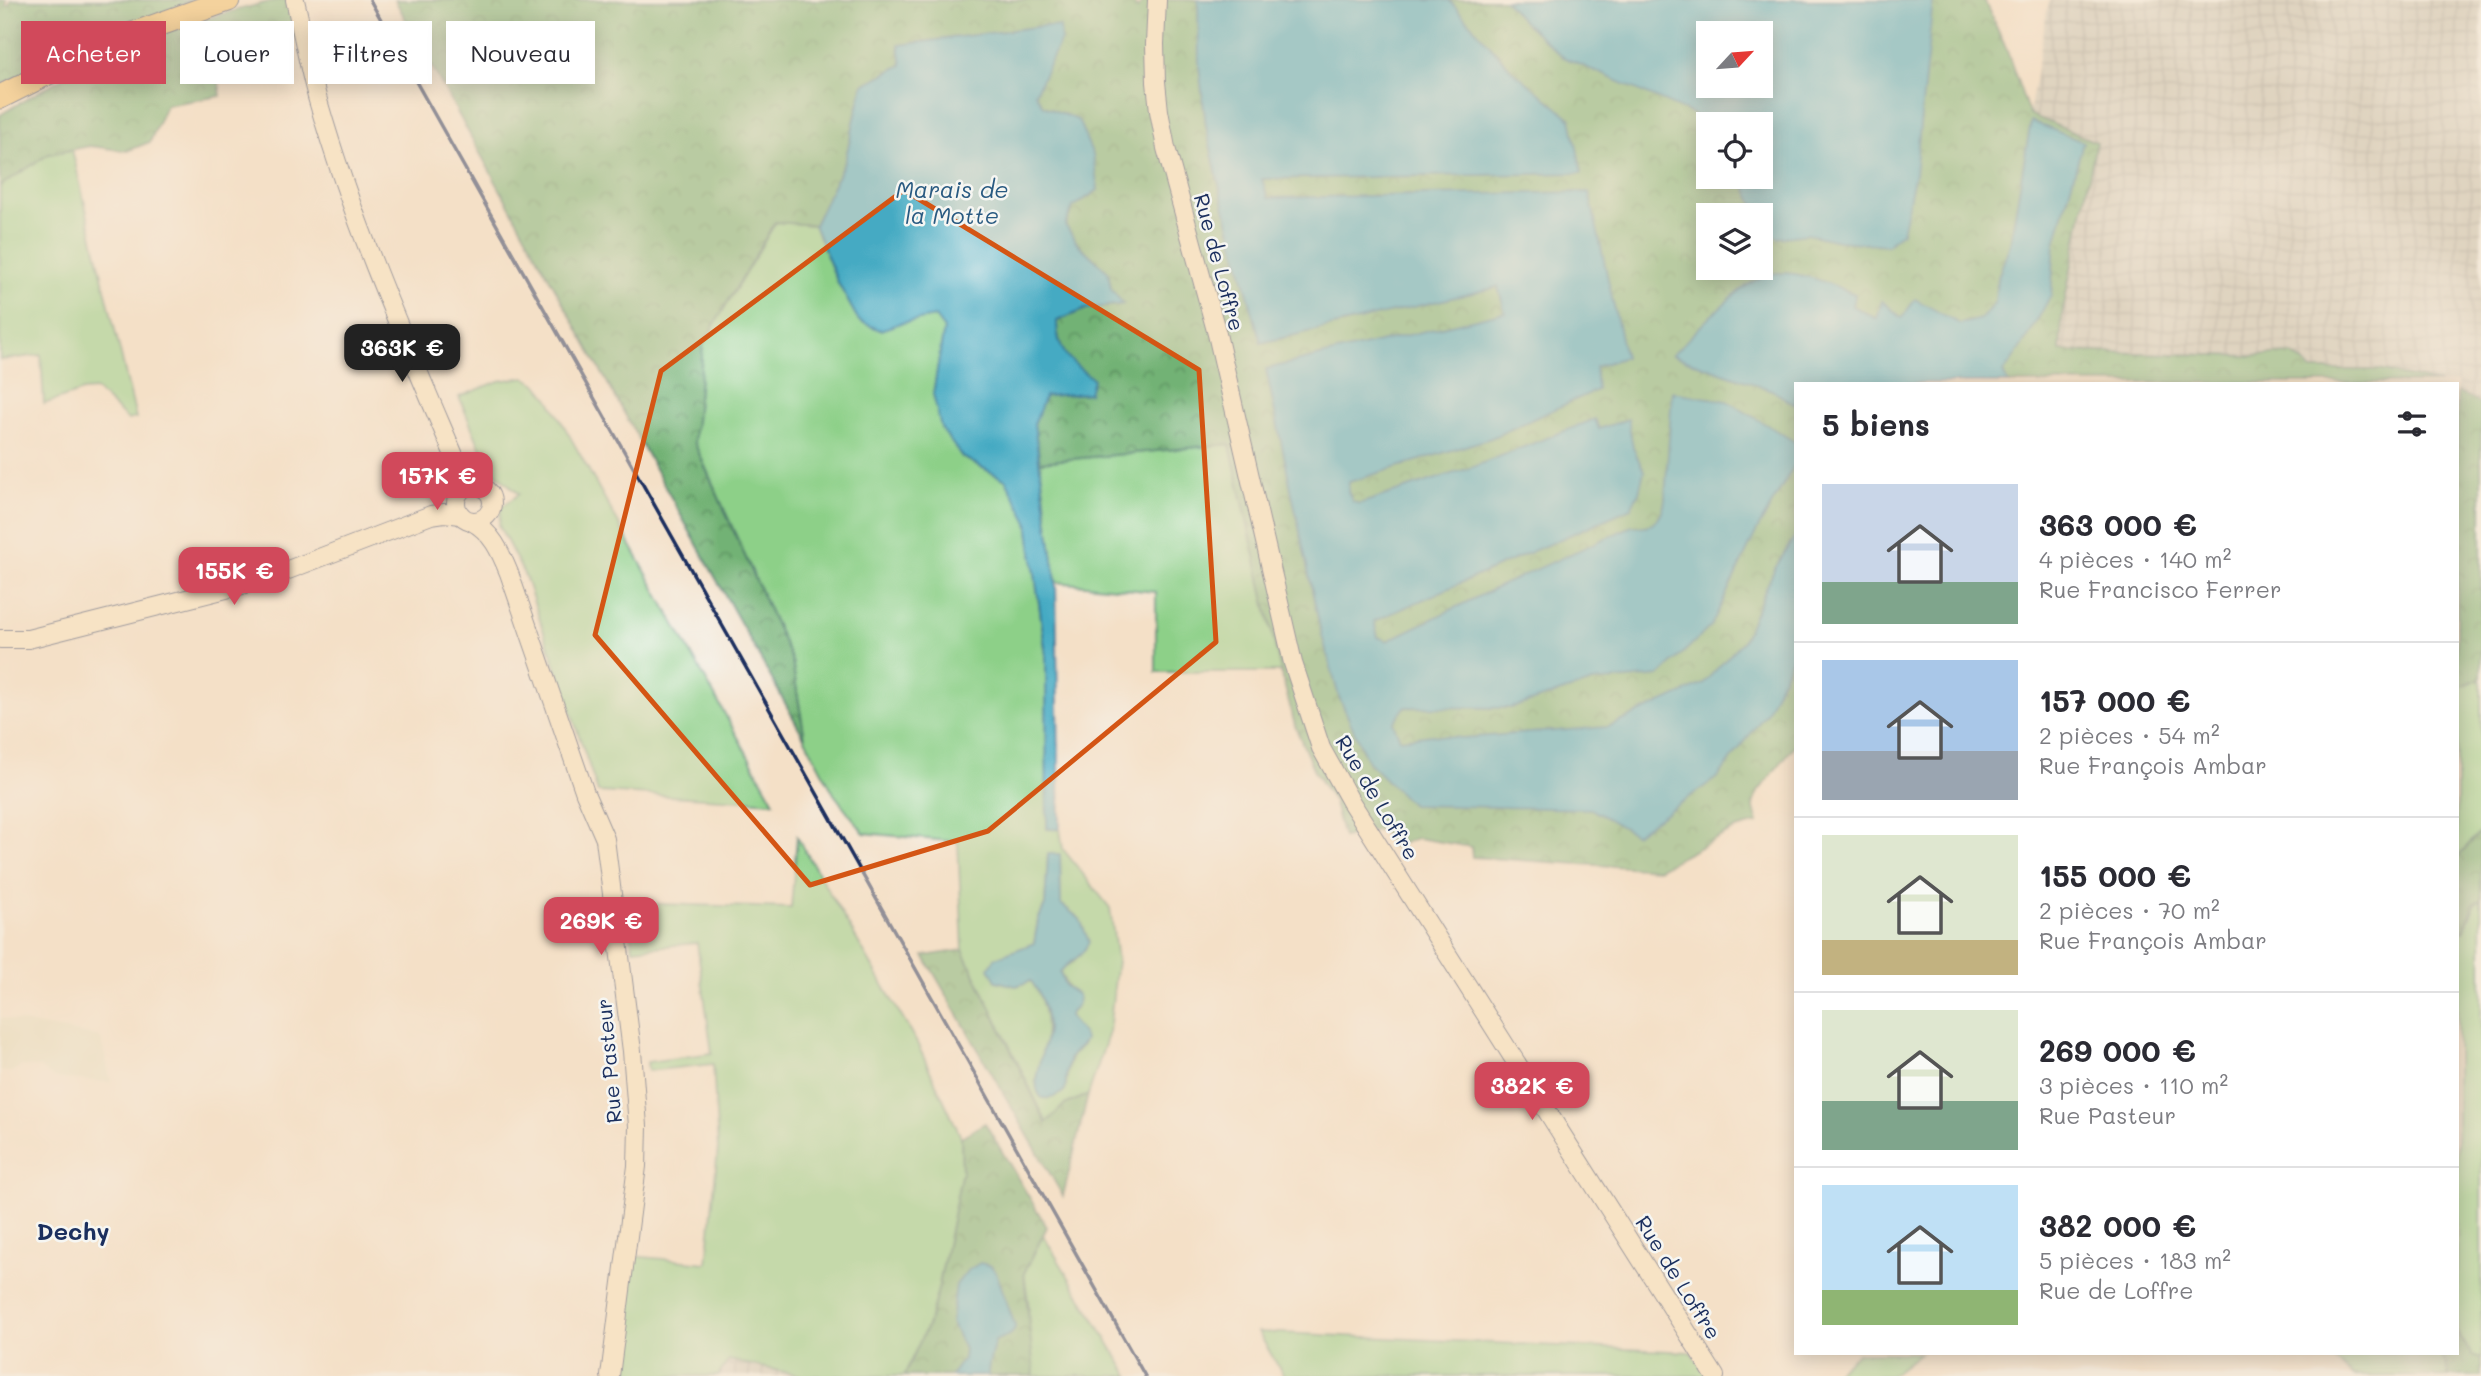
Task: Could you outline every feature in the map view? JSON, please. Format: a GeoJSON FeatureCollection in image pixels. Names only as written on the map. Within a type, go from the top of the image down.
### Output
{"type":"FeatureCollection","features":[{"type":"Feature","properties":{"kind":"highway"},"geometry":{"type":"LineString","coordinates":[[3,95],[110,42],[228,0]]}},
{"type":"Feature","properties":{"kind":"street","name":"Rue de Loffre"},"geometry":{"type":"LineString","coordinates":[[1145,0],[1155,44]]}},
{"type":"Feature","properties":{"kind":"street","name":"Rue de Loffre"},"geometry":{"type":"LineString","coordinates":[[1157,0],[1155,44],[1158,102],[1166,148],[1221,351],[1286,639],[1321,748],[1351,802],[1715,1376]]}},
{"type":"Feature","properties":{"kind":"street"},"geometry":{"type":"LineString","coordinates":[[296,3],[322,114],[352,206],[384,293],[467,489]]}},
{"type":"Feature","properties":{"kind":"street"},"geometry":{"type":"LineString","coordinates":[[0,639],[21,640],[262,580],[431,515],[444,513],[466,518],[484,518],[491,507],[489,494],[483,488],[467,489]]}},
{"type":"Feature","properties":{"kind":"street"},"geometry":{"type":"LineString","coordinates":[[466,518],[456,506],[467,489]]}},
{"type":"Feature","properties":{"kind":"street","name":"Rue Pasteur"},"geometry":{"type":"LineString","coordinates":[[466,518],[487,532],[499,549],[586,793],[603,832],[608,859],[632,1051],[638,1137],[637,1166],[610,1376]]}},
{"type":"Feature","properties":{"kind":"highlighted area"},"geometry":{"type":"Polygon","coordinates":[[[904,190],[1199,370],[1216,642],[988,831],[810,885],[595,635],[661,371],[904,190]]]}},
{"type":"Feature","properties":{"kind":"shaded area"},"geometry":{"type":"Polygon","coordinates":[[[2049,0],[2481,0],[2481,404],[2459,393],[2459,382],[2435,382],[2378,370],[2312,370],[2291,354],[2250,356],[2060,352],[2062,315],[2029,114],[2049,0]]]}},
{"type":"Feature","properties":{"kind":"shaded area"},"geometry":{"type":"Polygon","coordinates":[[[0,1018],[100,1037],[111,1082],[54,1078],[40,1067],[21,1066],[11,1072],[0,1071],[0,1018]]]}},
{"type":"Feature","properties":{"kind":"shaded area"},"geometry":{"type":"Polygon","coordinates":[[[729,1360],[803,1376],[718,1376],[729,1360]]]}},
{"type":"Feature","properties":{"kind":"green space"},"geometry":{"type":"Polygon","coordinates":[[[0,0],[6,0],[6,5],[9,5],[11,0],[192,0],[145,21],[21,21],[21,76],[0,85],[0,0]]]}},
{"type":"Feature","properties":{"kind":"green space"},"geometry":{"type":"Polygon","coordinates":[[[277,0],[288,0],[293,21],[197,21],[277,0]]]}},
{"type":"Feature","properties":{"kind":"green space"},"geometry":{"type":"Polygon","coordinates":[[[395,0],[1132,0],[1137,9],[1144,0],[1984,0],[2006,48],[2029,114],[2096,142],[2062,315],[2060,351],[2250,356],[2292,354],[2312,370],[2378,370],[2435,382],[1794,382],[1794,746],[1758,792],[1753,804],[1758,823],[1733,830],[1658,869],[1472,857],[1471,847],[1417,838],[1392,847],[1381,829],[1343,837],[1333,800],[1315,773],[1295,726],[1230,444],[1040,462],[1034,424],[1045,396],[1089,393],[1063,350],[1057,321],[1086,309],[1123,304],[1111,289],[1108,272],[1078,244],[1065,225],[1073,207],[1098,190],[1078,120],[1043,106],[1035,93],[1060,40],[1060,27],[1043,26],[899,45],[902,65],[863,85],[845,161],[814,225],[775,222],[703,344],[694,442],[792,661],[805,739],[432,67],[432,21],[407,21],[395,0]]]}},
{"type":"Feature","properties":{"kind":"green space"},"geometry":{"type":"Polygon","coordinates":[[[180,26],[180,84],[219,84],[221,96],[166,105],[150,142],[127,151],[90,146],[49,154],[0,186],[0,115],[54,84],[166,84],[166,31],[180,26]]]}},
{"type":"Feature","properties":{"kind":"green space"},"geometry":{"type":"Polygon","coordinates":[[[72,150],[136,418],[128,420],[96,390],[83,391],[44,404],[41,355],[0,360],[0,186],[49,154],[72,150]]]}},
{"type":"Feature","properties":{"kind":"green space"},"geometry":{"type":"Polygon","coordinates":[[[776,222],[814,225],[838,283],[859,321],[880,330],[935,317],[944,329],[933,394],[962,457],[1006,480],[1028,522],[1046,655],[1047,829],[1060,829],[1063,849],[1110,908],[1117,960],[1109,1032],[1088,1095],[1064,1105],[1047,1123],[963,950],[958,842],[864,833],[834,794],[805,739],[792,661],[694,442],[703,344],[776,222]],[[1048,854],[1045,905],[1038,920],[1034,944],[995,958],[996,981],[1016,986],[1031,981],[1043,1005],[1045,1043],[1035,1081],[1065,1090],[1070,1061],[1082,1046],[1069,1015],[1077,1006],[1060,972],[1075,961],[1080,919],[1061,904],[1060,855],[1048,854]]]}},
{"type":"Feature","properties":{"kind":"green space"},"geometry":{"type":"Polygon","coordinates":[[[525,377],[538,385],[549,399],[774,802],[598,792],[525,576],[499,526],[501,507],[519,494],[488,466],[459,397],[499,381],[525,377]]]}},
{"type":"Feature","properties":{"kind":"green space"},"geometry":{"type":"Polygon","coordinates":[[[2459,393],[2481,404],[2481,678],[2459,687],[2459,393]]]}},
{"type":"Feature","properties":{"kind":"green space"},"geometry":{"type":"Polygon","coordinates":[[[1230,444],[1281,672],[1156,672],[1156,592],[1056,582],[1040,462],[1230,444]]]}},
{"type":"Feature","properties":{"kind":"green space"},"geometry":{"type":"Polygon","coordinates":[[[2481,678],[2481,831],[2459,855],[2459,687],[2481,678]]]}},
{"type":"Feature","properties":{"kind":"green space"},"geometry":{"type":"Polygon","coordinates":[[[2481,831],[2481,900],[2476,902],[2463,931],[2459,933],[2459,855],[2481,831]]]}},
{"type":"Feature","properties":{"kind":"green space"},"geometry":{"type":"Polygon","coordinates":[[[797,837],[917,1043],[961,1137],[962,1171],[929,1322],[904,1376],[803,1376],[729,1360],[718,1376],[620,1376],[632,1256],[707,1263],[718,1148],[713,1064],[648,1071],[647,1062],[712,1053],[697,943],[633,949],[626,903],[791,908],[797,837]]]}},
{"type":"Feature","properties":{"kind":"green space"},"geometry":{"type":"Polygon","coordinates":[[[2481,900],[2481,1359],[2472,1356],[2459,1335],[2459,933],[2463,931],[2476,902],[2481,900]]]}},
{"type":"Feature","properties":{"kind":"green space"},"geometry":{"type":"Polygon","coordinates":[[[963,950],[1046,1123],[1064,1105],[1088,1095],[1063,1196],[924,956],[963,950]]]}},
{"type":"Feature","properties":{"kind":"green space"},"geometry":{"type":"Polygon","coordinates":[[[985,1123],[1047,1227],[1024,1273],[1034,1373],[1033,1376],[904,1376],[929,1322],[938,1290],[962,1171],[961,1137],[985,1123]]]}},
{"type":"Feature","properties":{"kind":"green space"},"geometry":{"type":"Polygon","coordinates":[[[1043,1235],[1129,1376],[1023,1376],[1029,1307],[1024,1273],[1043,1235]]]}},
{"type":"Feature","properties":{"kind":"green space"},"geometry":{"type":"Polygon","coordinates":[[[1258,1332],[1691,1352],[1707,1376],[1284,1376],[1258,1332]]]}},
{"type":"Feature","properties":{"kind":"green space"},"geometry":{"type":"Polygon","coordinates":[[[2459,1334],[2472,1356],[2481,1359],[2481,1376],[2449,1376],[2446,1364],[2439,1355],[2459,1355],[2459,1334]]]}},
{"type":"Feature","properties":{"kind":"green space"},"geometry":{"type":"Polygon","coordinates":[[[1856,1355],[1917,1355],[1890,1376],[1831,1376],[1856,1355]]]}},
{"type":"Feature","properties":{"kind":"green space"},"geometry":{"type":"Polygon","coordinates":[[[2329,1355],[2439,1355],[2446,1364],[2449,1376],[2353,1376],[2329,1355]]]}},
{"type":"Feature","properties":{"kind":"water"},"geometry":{"type":"Polygon","coordinates":[[[1198,0],[1449,0],[1512,70],[1571,119],[1582,173],[1262,179],[1268,198],[1589,192],[1625,357],[1595,367],[1597,390],[1491,438],[1349,482],[1348,491],[1352,501],[1359,504],[1473,467],[1595,419],[1599,429],[1628,419],[1633,448],[1644,471],[1639,492],[1631,508],[1374,621],[1378,637],[1387,641],[1632,526],[1646,526],[1655,522],[1662,513],[1665,500],[1672,392],[1727,401],[1794,441],[1794,466],[1757,530],[1711,626],[1659,676],[1593,682],[1511,708],[1405,707],[1393,723],[1400,739],[1432,735],[1462,738],[1608,727],[1703,684],[1743,641],[1774,570],[1794,538],[1794,654],[1766,713],[1718,777],[1635,834],[1591,809],[1412,805],[1368,762],[1339,697],[1320,628],[1266,369],[1505,312],[1498,287],[1261,343],[1221,194],[1206,126],[1199,66],[1198,0]]]}},
{"type":"Feature","properties":{"kind":"water"},"geometry":{"type":"Polygon","coordinates":[[[1505,0],[1933,0],[1915,173],[1902,232],[1887,245],[1839,241],[1807,234],[1778,238],[1773,235],[1773,203],[1753,203],[1747,189],[1773,189],[1773,112],[1696,112],[1696,116],[1563,57],[1522,20],[1505,0]]]}},
{"type":"Feature","properties":{"kind":"water","name":"Marais de la Motte"},"geometry":{"type":"Polygon","coordinates":[[[1043,26],[1060,27],[1061,40],[1035,93],[1043,106],[1078,120],[1093,155],[1098,190],[1073,207],[1065,225],[1078,244],[1108,272],[1111,289],[1123,304],[1086,309],[1057,321],[1059,341],[1066,355],[1093,379],[1089,393],[1045,396],[1034,424],[1056,582],[1060,829],[1047,829],[1046,655],[1028,522],[1006,480],[962,457],[941,428],[933,394],[944,329],[935,317],[880,330],[859,321],[838,283],[814,225],[845,161],[863,85],[902,65],[899,45],[1043,26]]]}},
{"type":"Feature","properties":{"kind":"water"},"geometry":{"type":"Polygon","coordinates":[[[2031,121],[2083,142],[2055,243],[2051,295],[2029,335],[2003,373],[2008,382],[1794,382],[1794,404],[1772,390],[1672,355],[1736,294],[1757,280],[1773,280],[1773,274],[1777,273],[1807,277],[1855,294],[1853,306],[1877,319],[1882,301],[1902,318],[1915,299],[1960,324],[1981,319],[1995,302],[1997,280],[2010,244],[2031,121]]]}},
{"type":"Feature","properties":{"kind":"water"},"geometry":{"type":"Polygon","coordinates":[[[1048,854],[1060,854],[1061,904],[1080,919],[1089,942],[1082,953],[1060,972],[1065,986],[1078,995],[1078,1003],[1069,1015],[1085,1039],[1069,1060],[1065,1090],[1055,1097],[1042,1098],[1036,1084],[1047,1029],[1040,997],[1031,981],[1016,986],[996,981],[989,968],[995,958],[1034,943],[1038,920],[1045,905],[1048,854]]]}},
{"type":"Feature","properties":{"kind":"water"},"geometry":{"type":"Polygon","coordinates":[[[980,1263],[991,1266],[996,1272],[1015,1326],[1014,1330],[995,1341],[988,1376],[951,1376],[963,1359],[964,1349],[951,1322],[956,1285],[967,1271],[980,1263]]]}},
{"type":"Feature","properties":{"kind":"railway"},"geometry":{"type":"LineString","coordinates":[[370,0],[1145,1376]]}},
{"type":"Feature","properties":{"kind":"district","name":"Dechy"},"geometry":{"type":"Point","coordinates":[73,1230]}}]}
